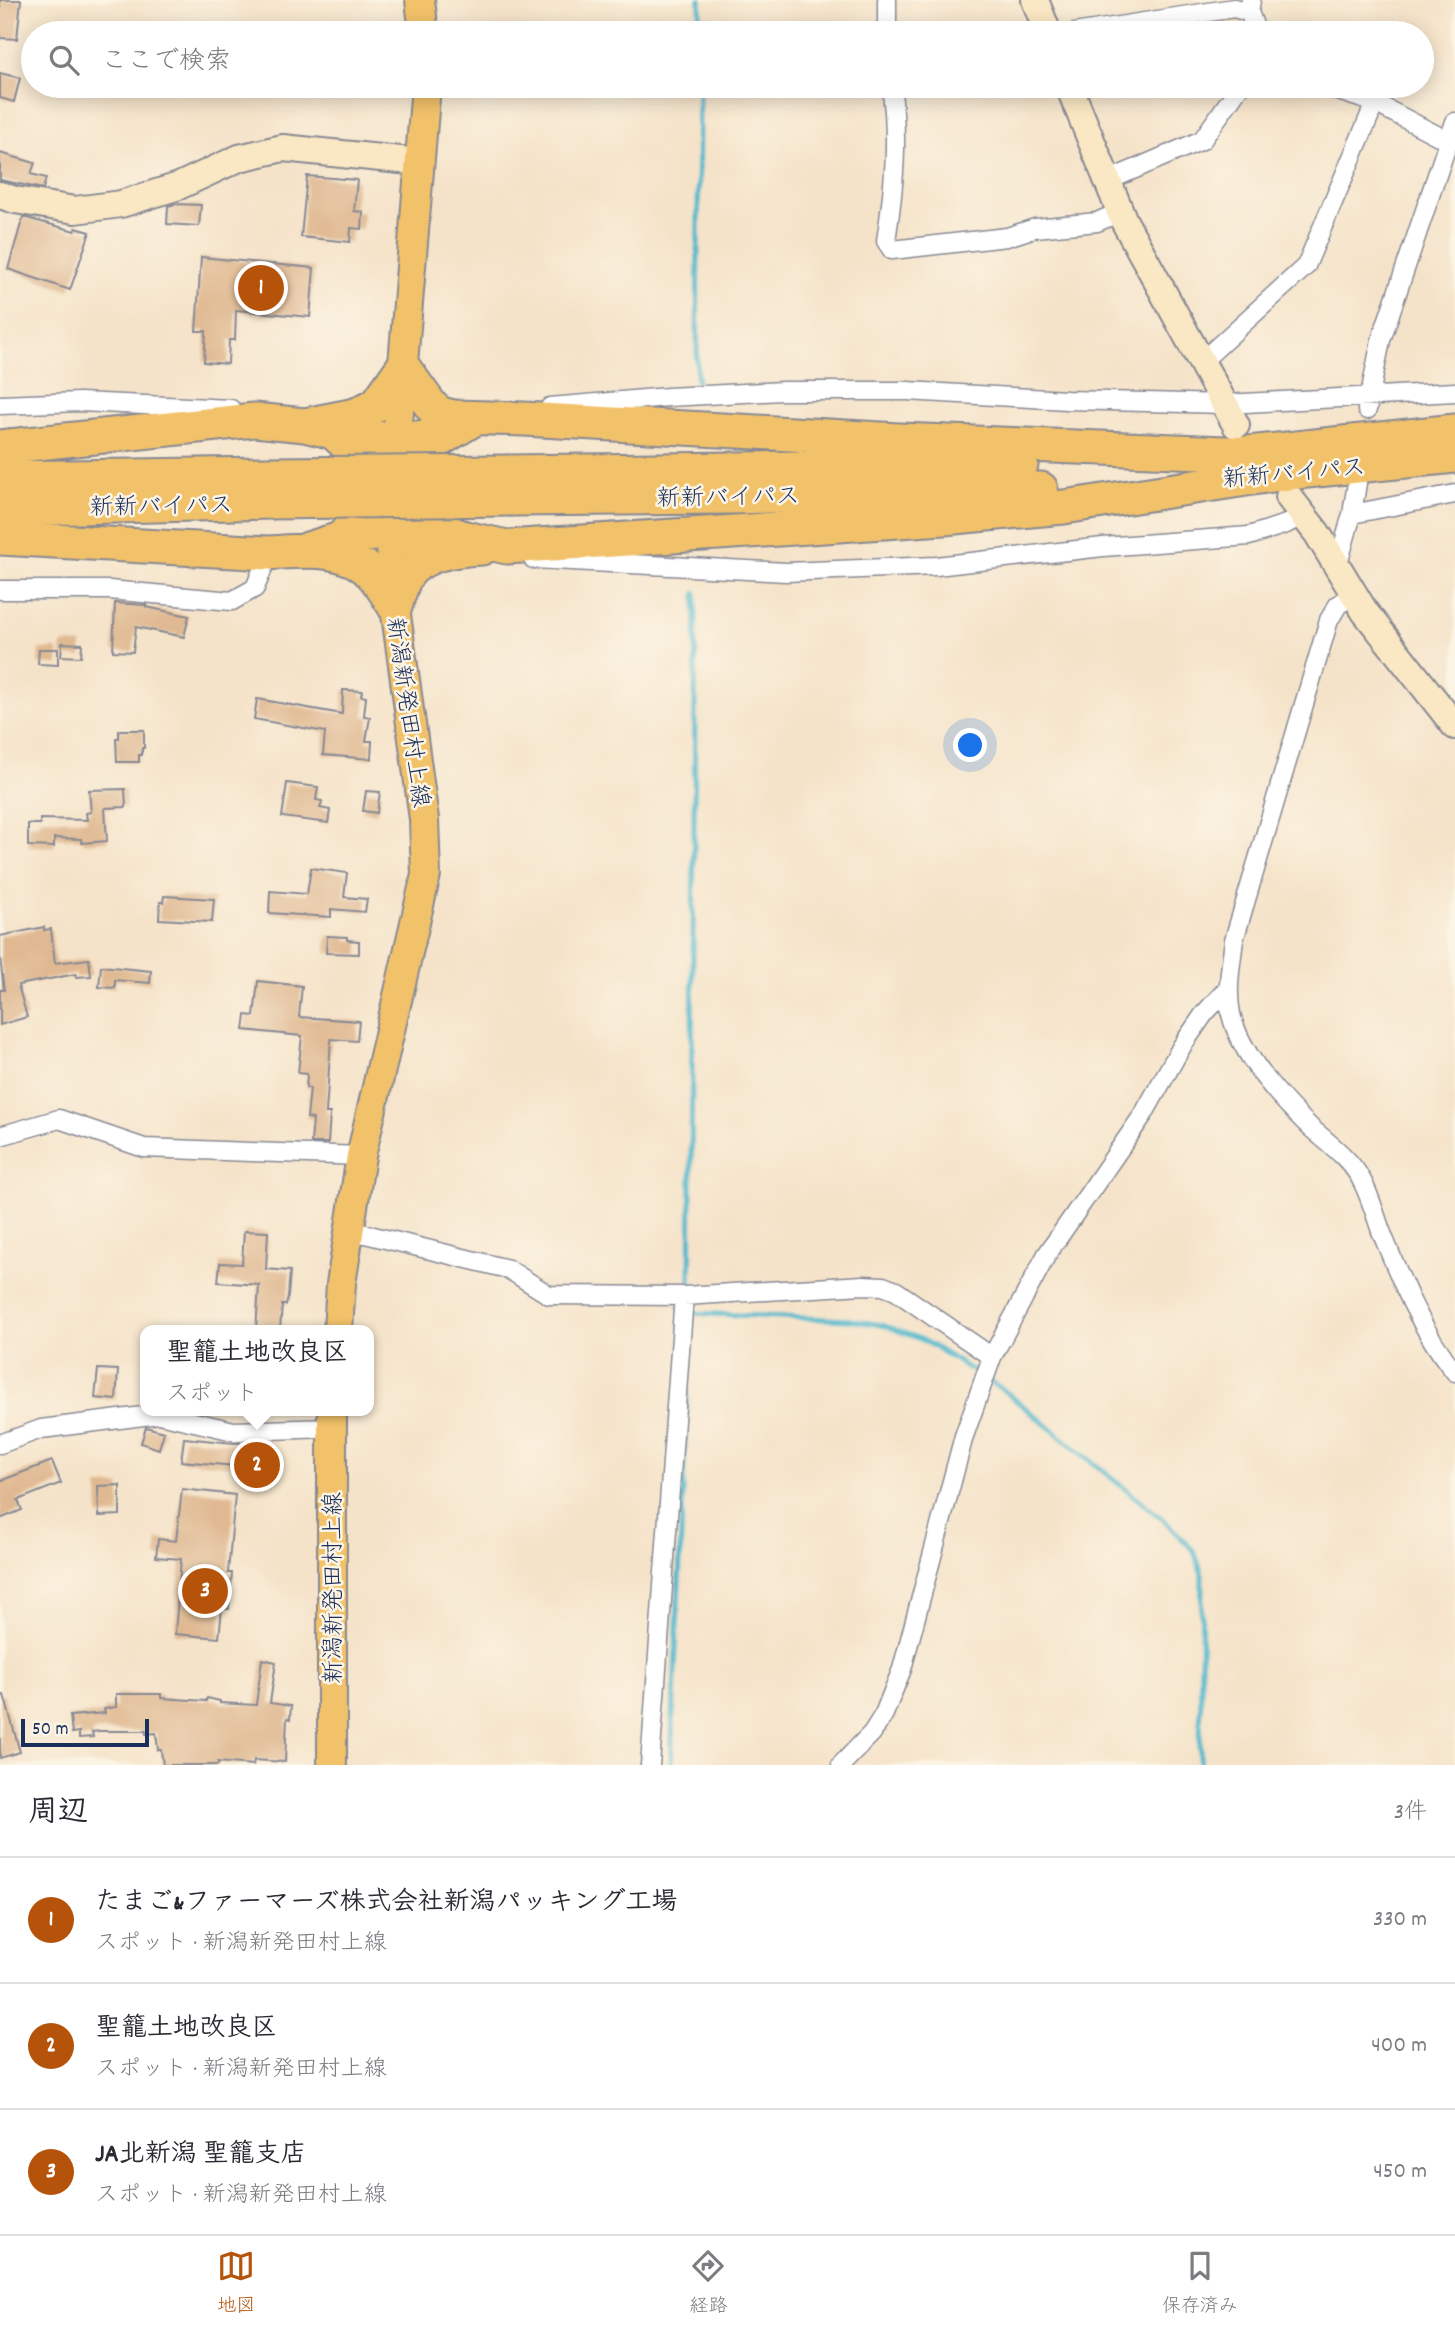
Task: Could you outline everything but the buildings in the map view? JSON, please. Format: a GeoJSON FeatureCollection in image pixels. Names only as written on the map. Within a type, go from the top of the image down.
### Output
{"type":"FeatureCollection","features":[{"type":"Feature","properties":{"kind":"highway"},"geometry":{"type":"LineString","coordinates":[[319,429],[368,410],[383,396],[403,368],[432,407],[441,414],[454,417],[462,426]]}},
{"type":"Feature","properties":{"kind":"highway"},"geometry":{"type":"LineString","coordinates":[[0,447],[254,420],[396,440],[426,438],[462,426],[524,419],[899,440],[1237,427]]}},
{"type":"Feature","properties":{"kind":"highway"},"geometry":{"type":"LineString","coordinates":[[340,539],[431,446],[462,426]]}},
{"type":"Feature","properties":{"kind":"highway","name":"新新バイパス"},"geometry":{"type":"LineString","coordinates":[[0,478],[269,488],[511,485],[1110,462],[1237,427],[1455,431]]}},
{"type":"Feature","properties":{"kind":"highway"},"geometry":{"type":"LineString","coordinates":[[319,429],[393,486],[445,531],[515,547]]}},
{"type":"Feature","properties":{"kind":"highway","name":"新新バイパス"},"geometry":{"type":"LineString","coordinates":[[511,485],[729,497],[1107,487],[1290,496],[1455,456]]}},
{"type":"Feature","properties":{"kind":"highway","name":"新新バイパス"},"geometry":{"type":"LineString","coordinates":[[0,509],[269,488]]}},
{"type":"Feature","properties":{"kind":"highway"},"geometry":{"type":"LineString","coordinates":[[395,607],[404,579],[416,565],[440,554],[470,548],[944,518],[1064,507],[1290,496]]}},
{"type":"Feature","properties":{"kind":"highway"},"geometry":{"type":"LineString","coordinates":[[285,552],[340,539],[390,532],[470,548]]}},
{"type":"Feature","properties":{"kind":"highway"},"geometry":{"type":"LineString","coordinates":[[0,538],[337,553],[354,559],[374,575],[395,607]]}},
{"type":"Feature","properties":{"kind":"main road"},"geometry":{"type":"LineString","coordinates":[[420,0],[423,21]]}},
{"type":"Feature","properties":{"kind":"main road","name":"新潟新発田村上線"},"geometry":{"type":"LineString","coordinates":[[338,1325],[341,1284],[361,1156],[426,875],[424,819],[395,607],[390,532],[425,98]]}},
{"type":"Feature","properties":{"kind":"main road","name":"新潟新発田村上線"},"geometry":{"type":"LineString","coordinates":[[332,1420],[332,1765]]}},
{"type":"Feature","properties":{"kind":"street"},"geometry":{"type":"LineString","coordinates":[[887,0],[887,21]]}},
{"type":"Feature","properties":{"kind":"street"},"geometry":{"type":"LineString","coordinates":[[1035,0],[1043,21]]}},
{"type":"Feature","properties":{"kind":"street"},"geometry":{"type":"LineString","coordinates":[[1151,21],[1250,6]]}},
{"type":"Feature","properties":{"kind":"street"},"geometry":{"type":"LineString","coordinates":[[892,98],[896,129],[894,186],[886,241],[892,250],[1007,237],[1035,228],[1097,222],[1120,212]]}},
{"type":"Feature","properties":{"kind":"street"},"geometry":{"type":"LineString","coordinates":[[1074,98],[1120,212],[1237,427]]}},
{"type":"Feature","properties":{"kind":"street"},"geometry":{"type":"LineString","coordinates":[[1107,181],[1202,140],[1232,98]]}},
{"type":"Feature","properties":{"kind":"street"},"geometry":{"type":"LineString","coordinates":[[1360,98],[1375,103],[1448,141]]}},
{"type":"Feature","properties":{"kind":"street"},"geometry":{"type":"LineString","coordinates":[[1200,363],[1306,266],[1375,103]]}},
{"type":"Feature","properties":{"kind":"street"},"geometry":{"type":"LineString","coordinates":[[1369,403],[1381,340],[1455,122]]}},
{"type":"Feature","properties":{"kind":"street"},"geometry":{"type":"LineString","coordinates":[[0,195],[75,210],[121,204],[179,186],[239,158],[283,148],[420,162]]}},
{"type":"Feature","properties":{"kind":"street"},"geometry":{"type":"LineString","coordinates":[[524,419],[531,410],[547,407],[668,397],[783,391],[907,390],[1079,401],[1237,427],[1369,403],[1455,392]]}},
{"type":"Feature","properties":{"kind":"street"},"geometry":{"type":"LineString","coordinates":[[0,405],[80,402],[242,410],[254,420]]}},
{"type":"Feature","properties":{"kind":"street"},"geometry":{"type":"LineString","coordinates":[[1338,564],[1352,514],[1357,482]]}},
{"type":"Feature","properties":{"kind":"street"},"geometry":{"type":"LineString","coordinates":[[1352,514],[1455,494]]}},
{"type":"Feature","properties":{"kind":"street"},"geometry":{"type":"LineString","coordinates":[[515,547],[531,559],[689,568],[786,572],[936,566],[1103,547],[1249,536],[1286,524],[1290,496]]}},
{"type":"Feature","properties":{"kind":"street"},"geometry":{"type":"LineString","coordinates":[[1290,496],[1338,564],[1353,595],[1455,726]]}},
{"type":"Feature","properties":{"kind":"street"},"geometry":{"type":"LineString","coordinates":[[0,590],[110,590],[232,601],[255,588],[285,552]]}},
{"type":"Feature","properties":{"kind":"street"},"geometry":{"type":"LineString","coordinates":[[1353,595],[1338,605],[1329,620],[1234,940],[1229,987],[1231,1013],[1240,1040],[1254,1065],[1309,1125],[1341,1154],[1361,1179],[1418,1315],[1436,1350],[1455,1372]]}},
{"type":"Feature","properties":{"kind":"street"},"geometry":{"type":"LineString","coordinates":[[841,1765],[872,1733],[884,1714],[902,1669],[964,1436],[992,1357],[1047,1254],[1143,1115],[1182,1046],[1204,1014],[1229,987]]}},
{"type":"Feature","properties":{"kind":"street"},"geometry":{"type":"LineString","coordinates":[[0,1136],[60,1119],[144,1148],[361,1156]]}},
{"type":"Feature","properties":{"kind":"street"},"geometry":{"type":"LineString","coordinates":[[349,1230],[508,1269],[549,1294],[684,1296],[883,1286],[896,1291],[992,1357]]}},
{"type":"Feature","properties":{"kind":"street"},"geometry":{"type":"LineString","coordinates":[[650,1765],[684,1296]]}},
{"type":"Feature","properties":{"kind":"street"},"geometry":{"type":"LineString","coordinates":[[0,1444],[41,1429],[143,1416]]}},
{"type":"Feature","properties":{"kind":"street"},"geometry":{"type":"LineString","coordinates":[[167,1416],[234,1432],[332,1420]]}},
{"type":"Feature","properties":{"kind":"waterway"},"geometry":{"type":"LineString","coordinates":[[700,0],[700,21]]}},
{"type":"Feature","properties":{"kind":"waterway"},"geometry":{"type":"LineString","coordinates":[[697,381],[699,98]]}},
{"type":"Feature","properties":{"kind":"waterway"},"geometry":{"type":"LineString","coordinates":[[690,1293],[696,593]]}},
{"type":"Feature","properties":{"kind":"waterway"},"geometry":{"type":"LineString","coordinates":[[690,1313],[849,1320],[882,1325],[923,1340],[1002,1389],[1165,1521],[1194,1551],[1202,1574],[1200,1765]]}},
{"type":"Feature","properties":{"kind":"waterway"},"geometry":{"type":"LineString","coordinates":[[671,1765],[689,1349]]}},
{"type":"Feature","properties":{"kind":"place","name":"たまご&ファーマーズ株式会社新潟パッキング工場"},"geometry":{"type":"Point","coordinates":[261,288]}},
{"type":"Feature","properties":{"kind":"place","name":"聖籠土地改良区"},"geometry":{"type":"Point","coordinates":[257,1465]}},
{"type":"Feature","properties":{"kind":"place","name":"JA北新潟 聖籠支店"},"geometry":{"type":"Point","coordinates":[205,1591]}}]}
